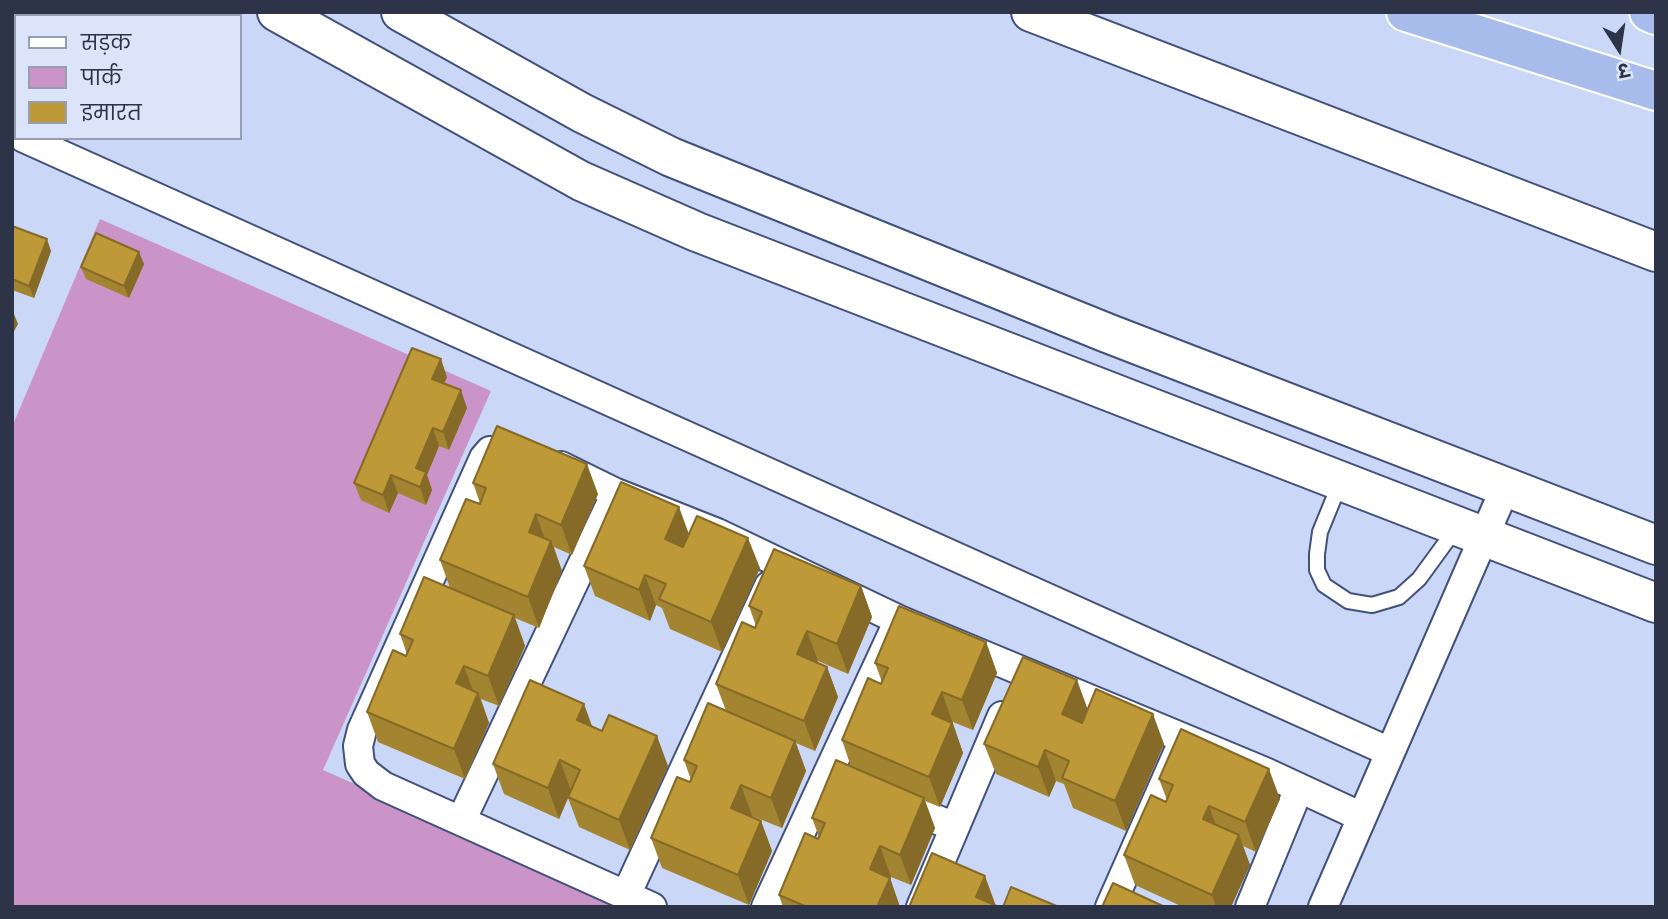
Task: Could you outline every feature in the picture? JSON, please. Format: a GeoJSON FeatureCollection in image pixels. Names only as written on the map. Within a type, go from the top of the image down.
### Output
{"type":"FeatureCollection","features":[{"type":"Feature","properties":{"kind":"highway"},"geometry":{"type":"LineString","coordinates":[[1406,12],[1656,91]]}},
{"type":"Feature","properties":{"kind":"highway"},"geometry":{"type":"LineString","coordinates":[[1649,12],[1656,15]]}},
{"type":"Feature","properties":{"kind":"street"},"geometry":{"type":"LineString","coordinates":[[277,12],[581,181],[685,227],[1656,603]]}},
{"type":"Feature","properties":{"kind":"street"},"geometry":{"type":"LineString","coordinates":[[401,12],[582,113],[671,157],[1107,333],[1656,545]]}},
{"type":"Feature","properties":{"kind":"street"},"geometry":{"type":"LineString","coordinates":[[1031,12],[1656,252]]}},
{"type":"Feature","properties":{"kind":"street"},"geometry":{"type":"LineString","coordinates":[[28,140],[1390,752]]}},
{"type":"Feature","properties":{"kind":"street"},"geometry":{"type":"LineString","coordinates":[[652,907],[383,786],[366,773],[360,764],[358,746],[362,730],[436,599],[484,458],[493,447],[502,443],[526,449],[616,493],[718,533],[899,620],[1184,738],[1362,817]]}},
{"type":"Feature","properties":{"kind":"street"},"geometry":{"type":"LineString","coordinates":[[1323,907],[1390,752],[1471,531],[1506,486]]}},
{"type":"Feature","properties":{"kind":"street"},"geometry":{"type":"LineString","coordinates":[[461,821],[532,640],[616,493]]}},
{"type":"Feature","properties":{"kind":"street"},"geometry":{"type":"LineString","coordinates":[[626,895],[720,724],[780,562]]}},
{"type":"Feature","properties":{"kind":"street"},"geometry":{"type":"LineString","coordinates":[[766,907],[841,779],[899,620]]}},
{"type":"Feature","properties":{"kind":"street"},"geometry":{"type":"LineString","coordinates":[[921,907],[1022,671]]}},
{"type":"Feature","properties":{"kind":"street"},"geometry":{"type":"LineString","coordinates":[[1118,904],[1184,738]]}},
{"type":"Feature","properties":{"kind":"street"},"geometry":{"type":"LineString","coordinates":[[841,779],[955,827]]}},
{"type":"Feature","properties":{"kind":"street"},"geometry":{"type":"LineString","coordinates":[[1251,907],[1299,788]]}},
{"type":"Feature","properties":{"kind":"lane"},"geometry":{"type":"LineString","coordinates":[[1341,481],[1320,532],[1317,570],[1324,585],[1348,601],[1372,605],[1399,597],[1471,531]]}},
{"type":"Feature","properties":{"kind":"green space"},"geometry":{"type":"Polygon","coordinates":[[[100,219],[491,391],[323,770],[633,907],[12,907],[12,427],[100,219]]]}},
{"type":"Feature","properties":{"kind":"building"},"geometry":{"type":"Polygon","coordinates":[[[12,226],[47,239],[29,286],[12,279],[12,226]]]}},
{"type":"Feature","properties":{"kind":"building"},"geometry":{"type":"Polygon","coordinates":[[[96,233],[139,252],[124,286],[81,267],[96,233]]]}},
{"type":"Feature","properties":{"kind":"building"},"geometry":{"type":"Polygon","coordinates":[[[412,348],[441,359],[432,379],[461,390],[443,432],[433,428],[416,468],[426,472],[420,487],[391,475],[383,495],[354,483],[412,348]]]}},
{"type":"Feature","properties":{"kind":"building"},"geometry":{"type":"Polygon","coordinates":[[[497,426],[587,464],[561,525],[536,514],[529,532],[551,541],[528,597],[440,560],[466,499],[480,504],[486,488],[473,483],[497,426]]]}},
{"type":"Feature","properties":{"kind":"building"},"geometry":{"type":"Polygon","coordinates":[[[621,482],[679,507],[665,539],[683,547],[697,516],[748,538],[711,622],[659,599],[666,584],[645,575],[639,590],[584,566],[621,482]]]}},
{"type":"Feature","properties":{"kind":"building"},"geometry":{"type":"Polygon","coordinates":[[[774,549],[861,586],[837,644],[807,631],[797,654],[827,667],[804,721],[716,684],[742,622],[755,628],[762,612],[749,606],[774,549]]]}},
{"type":"Feature","properties":{"kind":"building"},"geometry":{"type":"Polygon","coordinates":[[[424,577],[514,615],[488,676],[464,666],[456,683],[478,693],[454,749],[367,712],[393,650],[406,656],[413,640],[400,634],[424,577]]]}},
{"type":"Feature","properties":{"kind":"building"},"geometry":{"type":"Polygon","coordinates":[[[899,606],[986,642],[962,700],[942,692],[932,714],[952,723],[929,777],[842,740],[868,678],[881,684],[888,668],[875,663],[899,606]]]}},
{"type":"Feature","properties":{"kind":"building"},"geometry":{"type":"Polygon","coordinates":[[[1023,657],[1077,680],[1062,714],[1082,723],[1096,689],[1153,714],[1115,801],[1062,778],[1069,761],[1045,750],[1038,767],[984,744],[1023,657]]]}},
{"type":"Feature","properties":{"kind":"building"},"geometry":{"type":"Polygon","coordinates":[[[530,680],[584,704],[577,720],[602,731],[609,715],[657,736],[619,820],[568,797],[580,770],[560,760],[548,788],[493,764],[530,680]]]}},
{"type":"Feature","properties":{"kind":"building"},"geometry":{"type":"Polygon","coordinates":[[[708,703],[795,741],[771,798],[741,785],[731,808],[761,821],[738,875],[651,838],[677,777],[690,782],[697,766],[684,760],[708,703]]]}},
{"type":"Feature","properties":{"kind":"building"},"geometry":{"type":"Polygon","coordinates":[[[1181,729],[1269,769],[1245,822],[1209,806],[1203,819],[1239,835],[1212,895],[1124,855],[1151,795],[1166,802],[1173,785],[1159,779],[1181,729]]]}},
{"type":"Feature","properties":{"kind":"building"},"geometry":{"type":"Polygon","coordinates":[[[836,760],[924,798],[900,855],[880,846],[870,869],[890,878],[877,907],[807,907],[779,895],[805,833],[818,839],[825,823],[812,818],[836,760]]]}},
{"type":"Feature","properties":{"kind":"building"},"geometry":{"type":"Polygon","coordinates":[[[932,853],[985,876],[976,897],[999,907],[909,907],[932,853]]]}},
{"type":"Feature","properties":{"kind":"building"},"geometry":{"type":"Polygon","coordinates":[[[1113,883],[1165,907],[1102,907],[1113,883]]]}},
{"type":"Feature","properties":{"kind":"building"},"geometry":{"type":"Polygon","coordinates":[[[1011,887],[1059,907],[1003,907],[1011,887]]]}}]}
